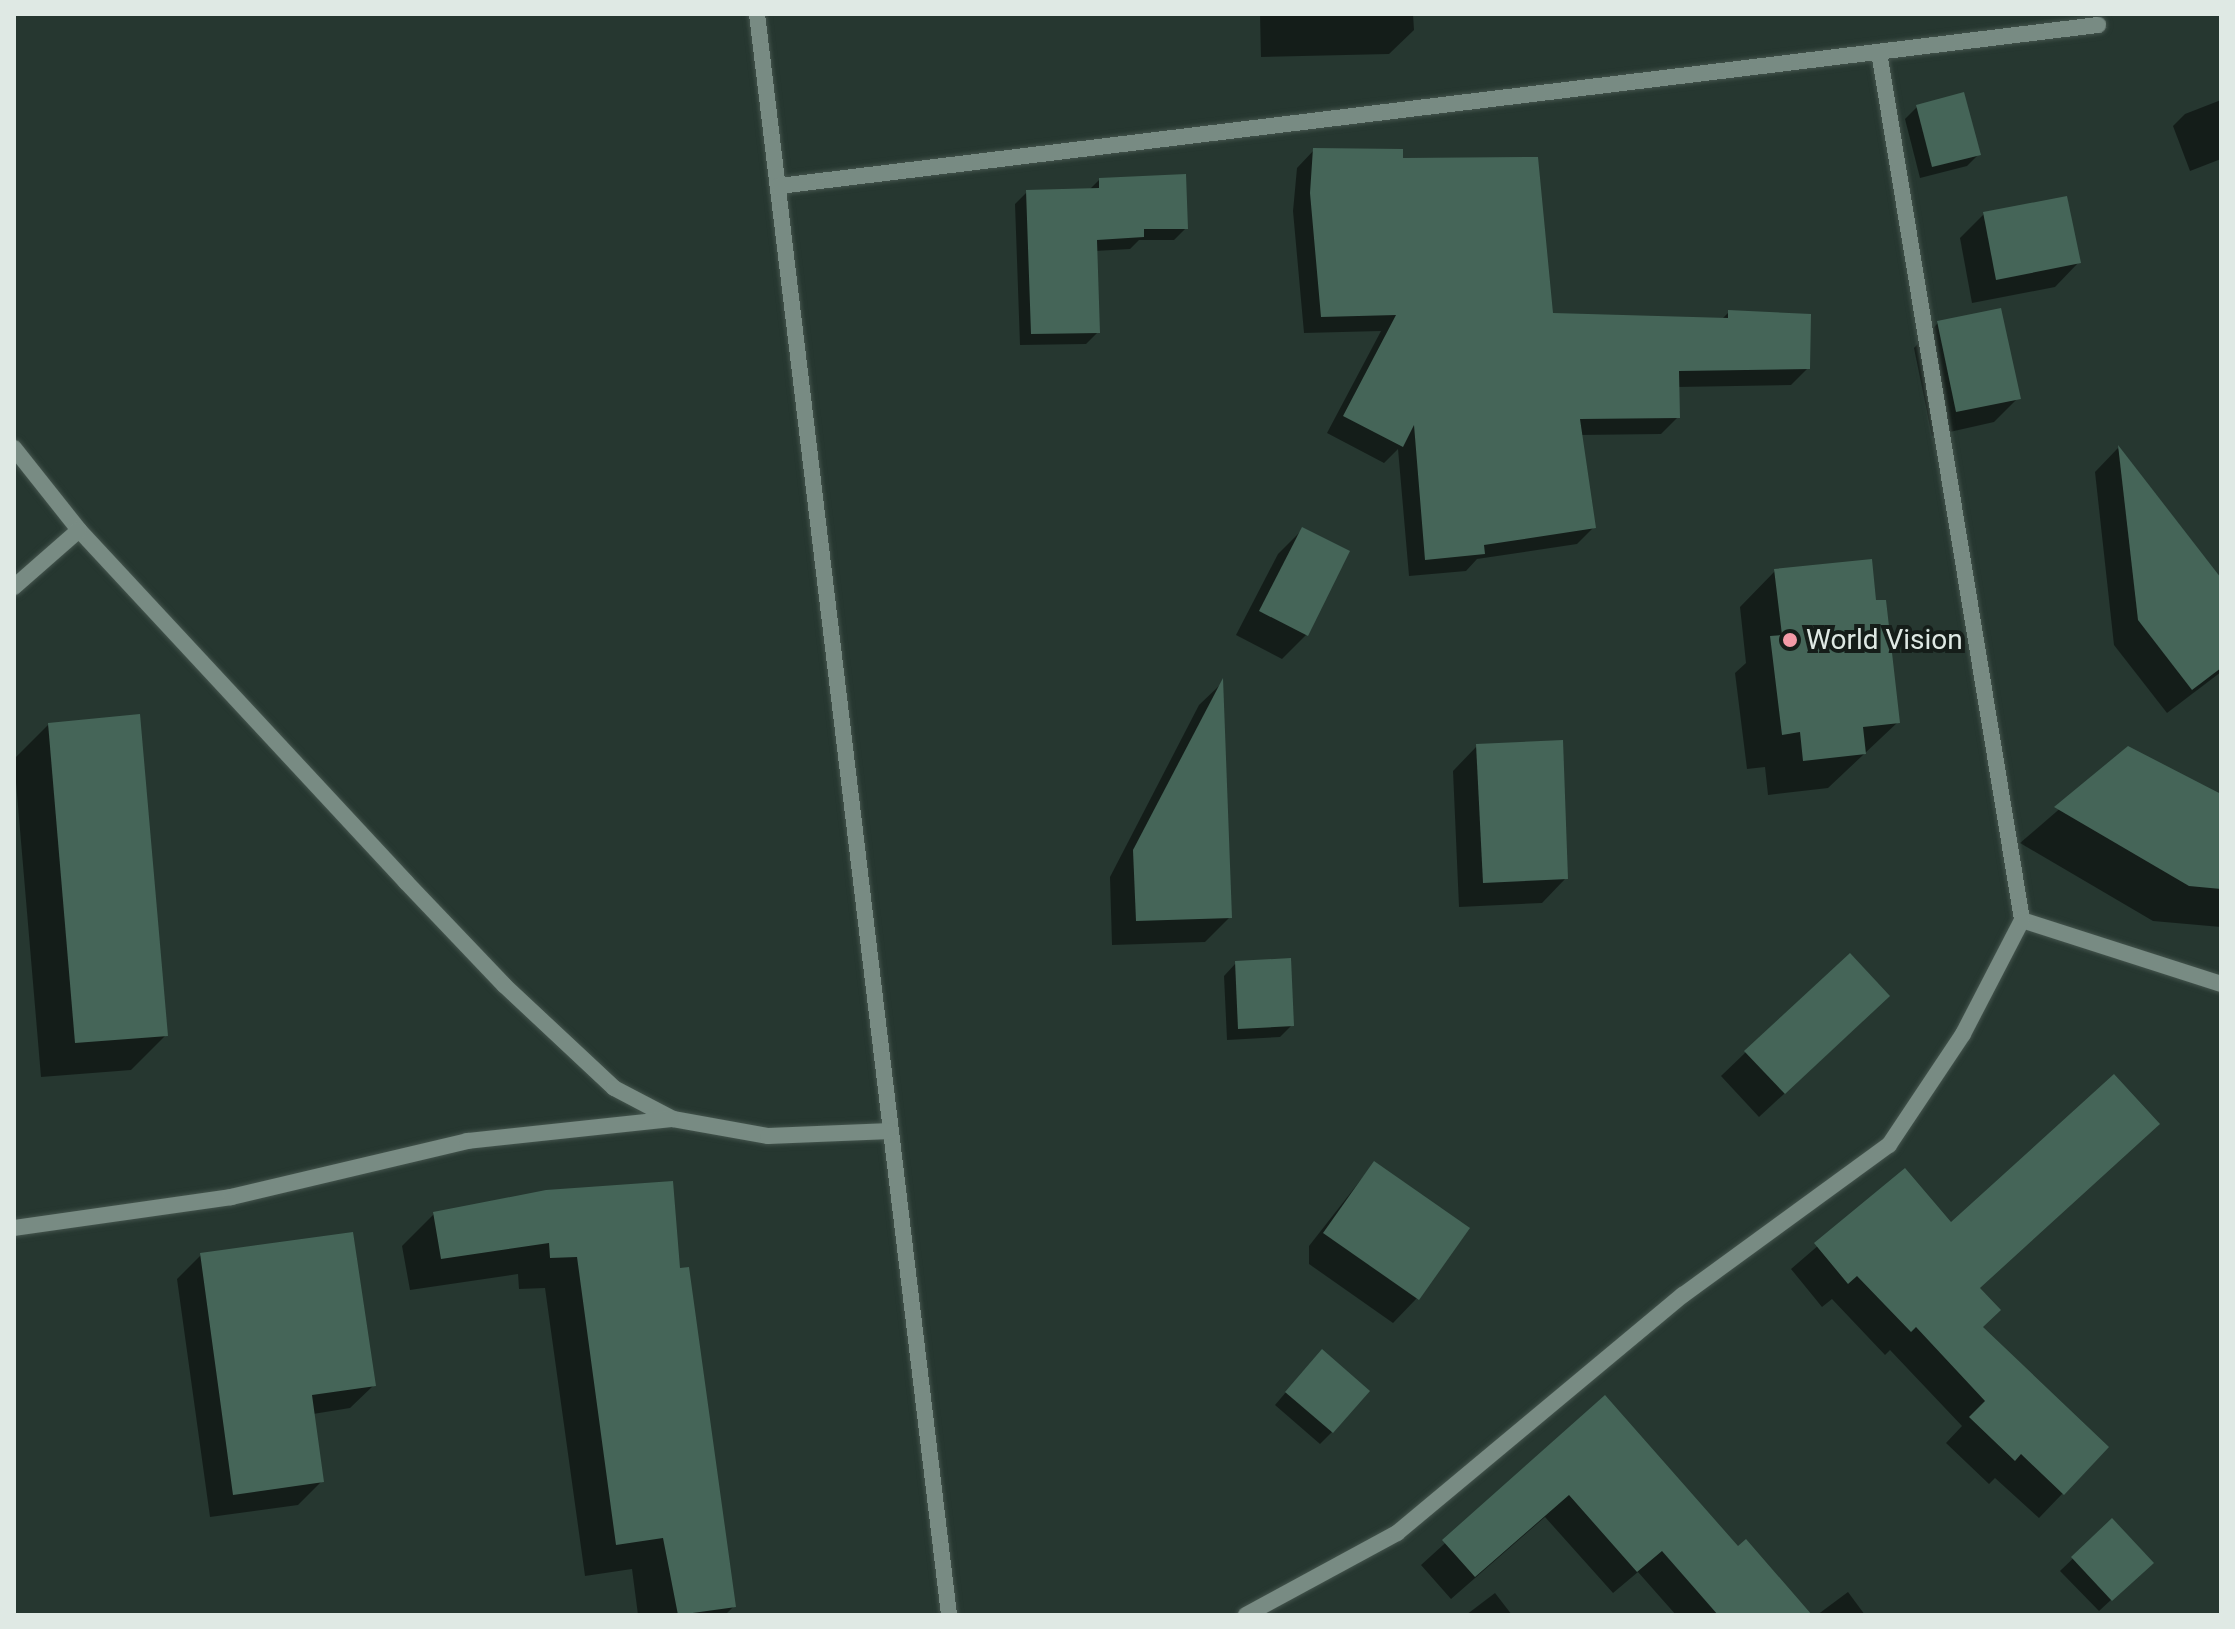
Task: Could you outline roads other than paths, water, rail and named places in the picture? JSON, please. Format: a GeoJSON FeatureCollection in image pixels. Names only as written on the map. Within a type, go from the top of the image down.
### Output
{"type":"FeatureCollection","features":[{"type":"Feature","properties":{"kind":"street"},"geometry":{"type":"LineString","coordinates":[[757,14],[949,1615]]}},
{"type":"Feature","properties":{"kind":"street"},"geometry":{"type":"LineString","coordinates":[[779,186],[2098,25]]}},
{"type":"Feature","properties":{"kind":"street"},"geometry":{"type":"LineString","coordinates":[[1246,1615],[1397,1533],[1683,1295],[1889,1145],[1963,1034],[2022,920],[1879,52]]}},
{"type":"Feature","properties":{"kind":"street"},"geometry":{"type":"LineString","coordinates":[[14,448],[79,530],[504,985],[614,1088],[673,1119]]}},
{"type":"Feature","properties":{"kind":"street"},"geometry":{"type":"LineString","coordinates":[[14,587],[79,530]]}},
{"type":"Feature","properties":{"kind":"street"},"geometry":{"type":"LineString","coordinates":[[2022,920],[2221,984]]}},
{"type":"Feature","properties":{"kind":"street"},"geometry":{"type":"LineString","coordinates":[[14,1228],[231,1197],[467,1141],[673,1119],[768,1136],[891,1131]]}},
{"type":"Feature","properties":{"kind":"place","name":"World Vision"},"geometry":{"type":"Point","coordinates":[1790,640]}}]}
